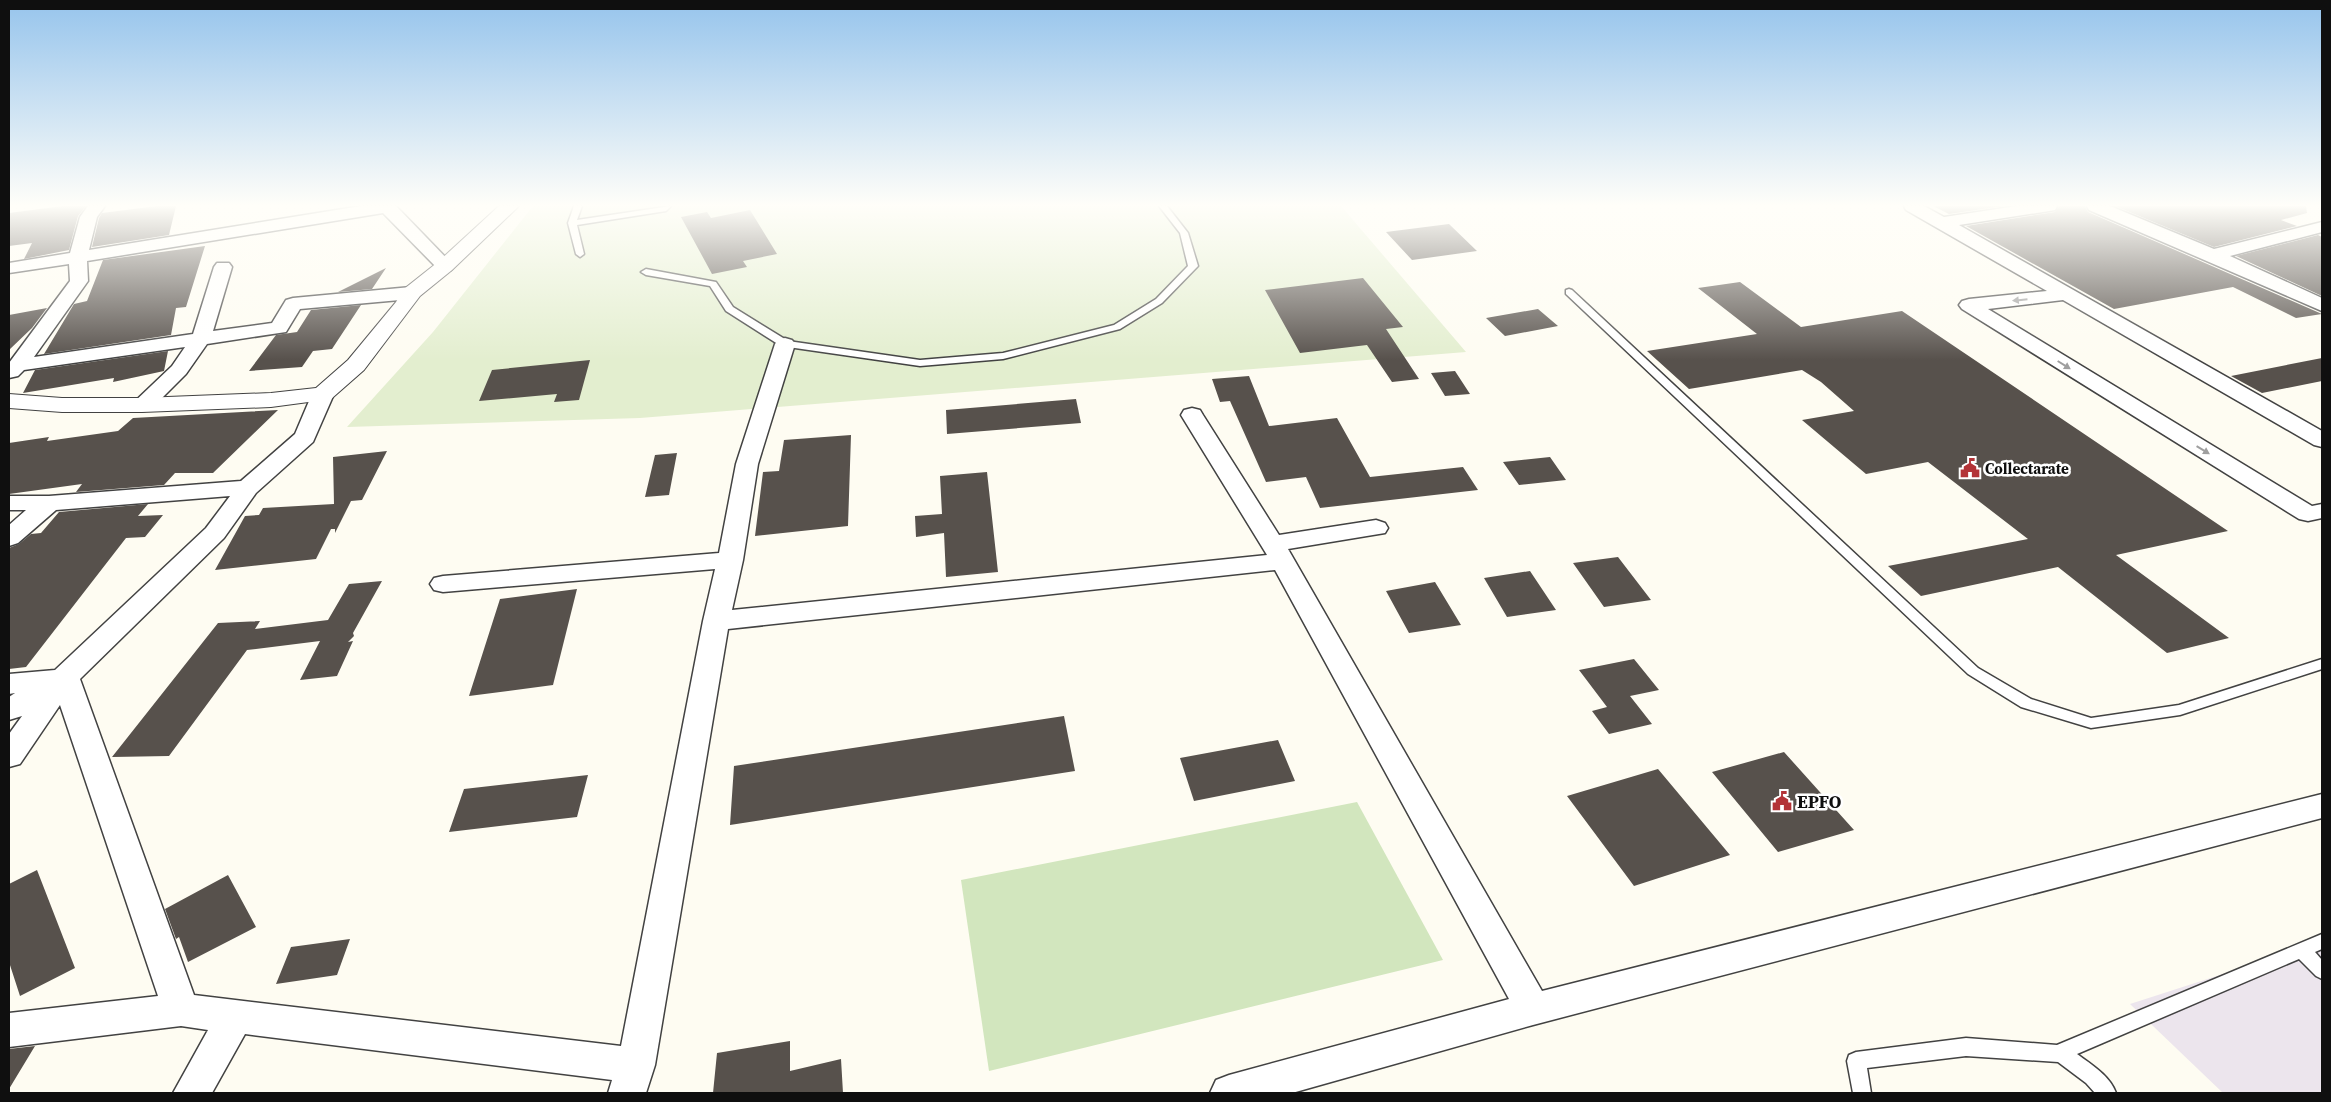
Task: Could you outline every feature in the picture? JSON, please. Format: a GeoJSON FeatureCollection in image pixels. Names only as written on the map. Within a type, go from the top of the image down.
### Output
{"type":"FeatureCollection","features":[{"type":"Feature","properties":{"kind":"street"},"geometry":{"type":"LineString","coordinates":[[9,268],[81,257]]}},
{"type":"Feature","properties":{"kind":"street"},"geometry":{"type":"LineString","coordinates":[[436,257],[445,266]]}},
{"type":"Feature","properties":{"kind":"street"},"geometry":{"type":"LineString","coordinates":[[9,756],[65,677],[215,532],[248,488],[305,437],[323,394],[356,365],[405,304],[411,292],[454,257]]}},
{"type":"Feature","properties":{"kind":"street"},"geometry":{"type":"LineString","coordinates":[[2003,257],[2322,440]]}},
{"type":"Feature","properties":{"kind":"street"},"geometry":{"type":"LineString","coordinates":[[2218,257],[2322,305]]}},
{"type":"Feature","properties":{"kind":"street"},"geometry":{"type":"LineString","coordinates":[[14,369],[79,281],[78,258]]}},
{"type":"Feature","properties":{"kind":"street"},"geometry":{"type":"LineString","coordinates":[[142,405],[179,370],[202,339],[224,267]]}},
{"type":"Feature","properties":{"kind":"street"},"geometry":{"type":"LineString","coordinates":[[14,369],[279,328],[293,304],[411,292]]}},
{"type":"Feature","properties":{"kind":"street"},"geometry":{"type":"LineString","coordinates":[[2068,294],[1970,305],[2308,514],[2322,511]]}},
{"type":"Feature","properties":{"kind":"street"},"geometry":{"type":"LineString","coordinates":[[9,1030],[181,1010],[632,1079],[716,620],[730,560],[747,464],[785,344]]}},
{"type":"Feature","properties":{"kind":"street"},"geometry":{"type":"LineString","coordinates":[[9,401],[62,405],[142,405],[272,400],[323,394]]}},
{"type":"Feature","properties":{"kind":"street"},"geometry":{"type":"LineString","coordinates":[[1192,414],[1278,553],[1533,1009]]}},
{"type":"Feature","properties":{"kind":"street"},"geometry":{"type":"LineString","coordinates":[[9,503],[49,503],[248,488]]}},
{"type":"Feature","properties":{"kind":"street"},"geometry":{"type":"LineString","coordinates":[[9,538],[49,503]]}},
{"type":"Feature","properties":{"kind":"street"},"geometry":{"type":"LineString","coordinates":[[716,620],[1278,553],[1376,528]]}},
{"type":"Feature","properties":{"kind":"street"},"geometry":{"type":"LineString","coordinates":[[443,584],[730,560]]}},
{"type":"Feature","properties":{"kind":"street"},"geometry":{"type":"LineString","coordinates":[[9,684],[65,677]]}},
{"type":"Feature","properties":{"kind":"street"},"geometry":{"type":"LineString","coordinates":[[9,710],[65,677]]}},
{"type":"Feature","properties":{"kind":"street"},"geometry":{"type":"LineString","coordinates":[[65,677],[181,1010]]}},
{"type":"Feature","properties":{"kind":"street"},"geometry":{"type":"LineString","coordinates":[[1228,1093],[1533,1009],[2322,806]]}},
{"type":"Feature","properties":{"kind":"street"},"geometry":{"type":"LineString","coordinates":[[192,1093],[235,1017]]}},
{"type":"Feature","properties":{"kind":"lane"},"geometry":{"type":"LineString","coordinates":[[646,272],[713,284],[728,310],[785,344],[920,363],[1003,356],[1117,327],[1159,301],[1193,266],[1191,257]]}},
{"type":"Feature","properties":{"kind":"lane"},"geometry":{"type":"LineString","coordinates":[[1570,292],[1973,671],[2026,703],[2091,723],[2180,710],[2322,664]]}},
{"type":"Feature","properties":{"kind":"lane"},"geometry":{"type":"LineString","coordinates":[[2057,1054],[2322,941]]}},
{"type":"Feature","properties":{"kind":"lane"},"geometry":{"type":"LineString","coordinates":[[2301,950],[2322,971]]}},
{"type":"Feature","properties":{"kind":"lane"},"geometry":{"type":"LineString","coordinates":[[1862,1093],[1856,1061],[1966,1047],[2062,1054],[2094,1077],[2106,1093]]}},
{"type":"Feature","properties":{"kind":"shaded area"},"geometry":{"type":"Polygon","coordinates":[[[2322,942],[2322,1093],[2223,1093],[2130,1004],[2322,942]]]}},
{"type":"Feature","properties":{"kind":"green space"},"geometry":{"type":"Polygon","coordinates":[[[492,257],[1385,257],[1466,352],[640,418],[347,427],[433,332],[492,257]]]}},
{"type":"Feature","properties":{"kind":"green space"},"geometry":{"type":"Polygon","coordinates":[[[1357,802],[1443,960],[989,1071],[961,880],[1357,802]]]}},
{"type":"Feature","properties":{"kind":"building"},"geometry":{"type":"Polygon","coordinates":[[[122,257],[201,257],[186,307],[176,308],[171,335],[44,354],[74,304],[87,301],[103,260],[122,257]]]}},
{"type":"Feature","properties":{"kind":"building"},"geometry":{"type":"Polygon","coordinates":[[[703,257],[760,257],[743,261],[747,267],[712,274],[703,257]]]}},
{"type":"Feature","properties":{"kind":"building"},"geometry":{"type":"Polygon","coordinates":[[[1410,257],[1431,257],[1412,260],[1410,257]]]}},
{"type":"Feature","properties":{"kind":"building"},"geometry":{"type":"Polygon","coordinates":[[[2022,257],[2192,257],[2322,314],[2296,318],[2233,287],[2114,309],[2022,257]]]}},
{"type":"Feature","properties":{"kind":"building"},"geometry":{"type":"Polygon","coordinates":[[[2239,257],[2322,257],[2322,296],[2239,257]]]}},
{"type":"Feature","properties":{"kind":"building"},"geometry":{"type":"Polygon","coordinates":[[[386,268],[372,289],[338,292],[386,268]]]}},
{"type":"Feature","properties":{"kind":"building"},"geometry":{"type":"Polygon","coordinates":[[[1363,278],[1403,327],[1386,329],[1419,379],[1392,382],[1367,345],[1300,353],[1265,290],[1363,278]]]}},
{"type":"Feature","properties":{"kind":"building","name":"Collectarate"},"geometry":{"type":"Polygon","coordinates":[[[1740,282],[1801,327],[1902,311],[2228,531],[2116,555],[2229,638],[2167,653],[2058,567],[1921,596],[1888,566],[2028,539],[1928,462],[1866,474],[1802,420],[1854,411],[1821,382],[1802,370],[1689,389],[1647,351],[1757,334],[1698,288],[1740,282]]]}},
{"type":"Feature","properties":{"kind":"building"},"geometry":{"type":"Polygon","coordinates":[[[361,305],[332,349],[313,351],[302,367],[249,371],[276,335],[297,332],[311,310],[361,305]]]}},
{"type":"Feature","properties":{"kind":"building"},"geometry":{"type":"Polygon","coordinates":[[[47,308],[32,328],[9,350],[9,315],[47,308]]]}},
{"type":"Feature","properties":{"kind":"building"},"geometry":{"type":"Polygon","coordinates":[[[1538,309],[1558,326],[1505,336],[1486,318],[1538,309]]]}},
{"type":"Feature","properties":{"kind":"building"},"geometry":{"type":"Polygon","coordinates":[[[168,351],[164,371],[113,382],[114,378],[23,393],[35,370],[168,351]]]}},
{"type":"Feature","properties":{"kind":"building"},"geometry":{"type":"Polygon","coordinates":[[[2322,358],[2322,381],[2262,393],[2231,376],[2322,358]]]}},
{"type":"Feature","properties":{"kind":"building"},"geometry":{"type":"Polygon","coordinates":[[[590,360],[579,400],[554,402],[557,394],[479,401],[492,370],[590,360]]]}},
{"type":"Feature","properties":{"kind":"building"},"geometry":{"type":"Polygon","coordinates":[[[1455,371],[1470,394],[1445,396],[1431,373],[1455,371]]]}},
{"type":"Feature","properties":{"kind":"building"},"geometry":{"type":"Polygon","coordinates":[[[1249,376],[1269,426],[1337,418],[1370,477],[1463,467],[1478,490],[1320,508],[1306,477],[1266,482],[1230,401],[1220,402],[1212,379],[1249,376]]]}},
{"type":"Feature","properties":{"kind":"building"},"geometry":{"type":"Polygon","coordinates":[[[1076,399],[1081,423],[947,434],[946,410],[1076,399]]]}},
{"type":"Feature","properties":{"kind":"building"},"geometry":{"type":"Polygon","coordinates":[[[278,410],[213,473],[175,473],[164,485],[76,492],[82,484],[9,494],[9,443],[49,437],[47,441],[118,431],[133,418],[278,410]]]}},
{"type":"Feature","properties":{"kind":"building"},"geometry":{"type":"Polygon","coordinates":[[[851,435],[848,526],[755,536],[763,472],[779,471],[784,440],[851,435]]]}},
{"type":"Feature","properties":{"kind":"building"},"geometry":{"type":"Polygon","coordinates":[[[387,451],[362,500],[351,501],[335,533],[335,529],[331,529],[316,559],[215,570],[245,516],[259,515],[263,508],[334,504],[333,457],[387,451]]]}},
{"type":"Feature","properties":{"kind":"building"},"geometry":{"type":"Polygon","coordinates":[[[677,453],[669,495],[645,497],[655,455],[677,453]]]}},
{"type":"Feature","properties":{"kind":"building"},"geometry":{"type":"Polygon","coordinates":[[[1550,457],[1566,480],[1519,485],[1503,462],[1550,457]]]}},
{"type":"Feature","properties":{"kind":"building"},"geometry":{"type":"Polygon","coordinates":[[[987,472],[998,572],[946,577],[944,533],[916,537],[915,516],[942,514],[940,476],[987,472]]]}},
{"type":"Feature","properties":{"kind":"building"},"geometry":{"type":"Polygon","coordinates":[[[148,504],[138,516],[163,515],[145,537],[126,538],[26,667],[9,669],[9,548],[19,544],[31,534],[41,533],[59,512],[148,504]]]}},
{"type":"Feature","properties":{"kind":"building"},"geometry":{"type":"Polygon","coordinates":[[[1618,557],[1651,600],[1604,607],[1573,563],[1618,557]]]}},
{"type":"Feature","properties":{"kind":"building"},"geometry":{"type":"Polygon","coordinates":[[[1530,571],[1556,610],[1507,617],[1484,578],[1530,571]]]}},
{"type":"Feature","properties":{"kind":"building"},"geometry":{"type":"Polygon","coordinates":[[[382,581],[353,633],[354,636],[348,642],[353,641],[337,676],[300,680],[320,641],[247,650],[169,756],[112,757],[218,623],[260,621],[255,629],[328,620],[349,584],[382,581]]]}},
{"type":"Feature","properties":{"kind":"building"},"geometry":{"type":"Polygon","coordinates":[[[1435,582],[1461,625],[1409,633],[1386,591],[1435,582]]]}},
{"type":"Feature","properties":{"kind":"building"},"geometry":{"type":"Polygon","coordinates":[[[577,589],[553,685],[469,696],[500,599],[577,589]]]}},
{"type":"Feature","properties":{"kind":"building"},"geometry":{"type":"Polygon","coordinates":[[[1634,659],[1659,690],[1630,696],[1652,724],[1609,734],[1592,711],[1607,707],[1579,670],[1634,659]]]}},
{"type":"Feature","properties":{"kind":"building"},"geometry":{"type":"Polygon","coordinates":[[[1064,716],[1075,771],[730,825],[734,766],[1064,716]]]}},
{"type":"Feature","properties":{"kind":"building"},"geometry":{"type":"Polygon","coordinates":[[[1278,740],[1295,781],[1194,801],[1180,758],[1278,740]]]}},
{"type":"Feature","properties":{"kind":"building","name":"EPFO"},"geometry":{"type":"Polygon","coordinates":[[[1784,752],[1854,830],[1778,852],[1712,772],[1784,752]]]}},
{"type":"Feature","properties":{"kind":"building"},"geometry":{"type":"Polygon","coordinates":[[[1658,769],[1730,855],[1634,886],[1567,796],[1658,769]]]}},
{"type":"Feature","properties":{"kind":"building"},"geometry":{"type":"Polygon","coordinates":[[[588,775],[577,817],[449,832],[464,789],[588,775]]]}},
{"type":"Feature","properties":{"kind":"building"},"geometry":{"type":"Polygon","coordinates":[[[37,870],[75,968],[20,996],[9,962],[9,884],[37,870]]]}},
{"type":"Feature","properties":{"kind":"building"},"geometry":{"type":"Polygon","coordinates":[[[228,875],[256,927],[188,962],[179,937],[176,939],[165,909],[228,875]]]}},
{"type":"Feature","properties":{"kind":"building"},"geometry":{"type":"Polygon","coordinates":[[[350,939],[337,975],[276,984],[291,947],[350,939]]]}},
{"type":"Feature","properties":{"kind":"building"},"geometry":{"type":"Polygon","coordinates":[[[790,1041],[790,1071],[841,1059],[843,1093],[713,1093],[717,1053],[790,1041]]]}},
{"type":"Feature","properties":{"kind":"building"},"geometry":{"type":"Polygon","coordinates":[[[35,1046],[9,1089],[9,1049],[35,1046]]]}},
{"type":"Feature","properties":{"kind":"place","name":"Collectarate"},"geometry":{"type":"Point","coordinates":[1970,468]}},
{"type":"Feature","properties":{"kind":"place","name":"EPFO"},"geometry":{"type":"Point","coordinates":[1782,801]}}]}
